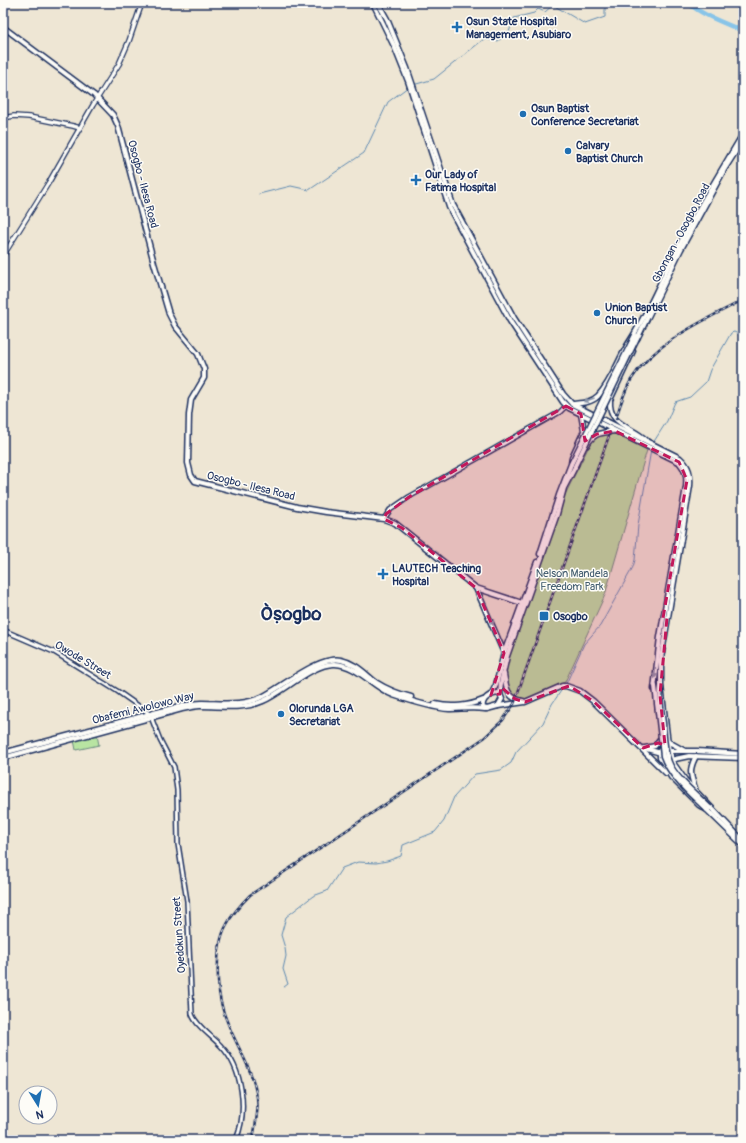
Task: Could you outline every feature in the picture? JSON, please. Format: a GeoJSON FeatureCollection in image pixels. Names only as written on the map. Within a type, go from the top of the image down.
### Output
{"type":"FeatureCollection","features":[{"type":"Feature","properties":{"kind":"main road"},"geometry":{"type":"LineString","coordinates":[[3,256],[119,64],[129,41],[142,3]]}},
{"type":"Feature","properties":{"kind":"main road"},"geometry":{"type":"LineString","coordinates":[[373,3],[412,88],[460,221],[514,318],[563,394],[572,404],[679,462],[684,470],[687,480],[668,587],[670,602],[665,618],[661,659],[660,695],[666,754],[669,764],[676,774],[743,846]]}},
{"type":"Feature","properties":{"kind":"main road"},"geometry":{"type":"LineString","coordinates":[[378,3],[397,44],[409,81]]}},
{"type":"Feature","properties":{"kind":"main road","name":"Osogbo - Ilesa Road"},"geometry":{"type":"LineString","coordinates":[[3,27],[98,98],[113,116],[118,126],[169,314],[175,326],[198,354],[204,370],[204,378],[191,400],[188,415],[188,463],[193,478],[197,482],[297,507],[384,519],[402,528],[476,588],[504,653]]}},
{"type":"Feature","properties":{"kind":"main road"},"geometry":{"type":"LineString","coordinates":[[412,88],[449,207],[507,316],[566,406],[615,431],[681,459],[686,463],[690,473],[690,486],[657,654],[654,694],[660,742],[660,758],[669,775]]}},
{"type":"Feature","properties":{"kind":"main road"},"geometry":{"type":"LineString","coordinates":[[3,118],[14,116],[29,117],[80,128]]}},
{"type":"Feature","properties":{"kind":"main road","name":"Gbongan - Osogbo Road"},"geometry":{"type":"LineString","coordinates":[[637,335],[743,134]]}},
{"type":"Feature","properties":{"kind":"main road","name":"Gbongan - Osogbo Road"},"geometry":{"type":"LineString","coordinates":[[637,335],[678,248],[727,163],[743,140]]}},
{"type":"Feature","properties":{"kind":"main road"},"geometry":{"type":"LineString","coordinates":[[572,404],[586,402],[597,397],[609,383],[630,341],[637,335]]}},
{"type":"Feature","properties":{"kind":"main road"},"geometry":{"type":"LineString","coordinates":[[637,335],[610,400],[610,407],[614,418],[625,426],[636,431],[651,446]]}},
{"type":"Feature","properties":{"kind":"main road"},"geometry":{"type":"LineString","coordinates":[[498,706],[507,656],[550,527],[559,495],[637,335]]}},
{"type":"Feature","properties":{"kind":"main road"},"geometry":{"type":"LineString","coordinates":[[573,465],[572,457],[584,431],[581,414]]}},
{"type":"Feature","properties":{"kind":"main road"},"geometry":{"type":"LineString","coordinates":[[573,465],[579,462],[589,441],[594,436],[601,433],[615,431]]}},
{"type":"Feature","properties":{"kind":"main road"},"geometry":{"type":"LineString","coordinates":[[476,588],[524,604]]}},
{"type":"Feature","properties":{"kind":"main road"},"geometry":{"type":"LineString","coordinates":[[491,695],[496,685],[504,653],[524,604]]}},
{"type":"Feature","properties":{"kind":"main road","name":"Obafemi Awolowo Way"},"geometry":{"type":"LineString","coordinates":[[3,753],[194,703],[230,703],[253,700],[282,686],[305,670],[332,660],[342,660],[358,667],[376,682],[394,692],[438,705],[465,705],[484,700]]}},
{"type":"Feature","properties":{"kind":"main road","name":"Obafemi Awolowo Way"},"geometry":{"type":"LineString","coordinates":[[3,758],[150,715],[196,707],[242,706],[259,703],[271,698],[307,674],[322,666],[331,664],[343,665],[354,669],[378,688],[393,695],[439,708],[491,709],[498,706],[525,702],[564,686],[580,691],[594,701],[643,748]]}},
{"type":"Feature","properties":{"kind":"main road"},"geometry":{"type":"LineString","coordinates":[[503,672],[506,686],[511,697],[525,702]]}},
{"type":"Feature","properties":{"kind":"main road"},"geometry":{"type":"LineString","coordinates":[[655,686],[663,756],[667,766],[675,777],[743,841]]}},
{"type":"Feature","properties":{"kind":"main road"},"geometry":{"type":"LineString","coordinates":[[661,686],[671,760],[685,780],[709,804],[709,809]]}},
{"type":"Feature","properties":{"kind":"main road"},"geometry":{"type":"LineString","coordinates":[[485,709],[482,705],[484,700],[495,693],[514,704]]}},
{"type":"Feature","properties":{"kind":"main road"},"geometry":{"type":"LineString","coordinates":[[660,742],[663,746],[668,742]]}},
{"type":"Feature","properties":{"kind":"main road"},"geometry":{"type":"LineString","coordinates":[[643,748],[655,746],[660,742]]}},
{"type":"Feature","properties":{"kind":"main road"},"geometry":{"type":"LineString","coordinates":[[668,742],[686,751]]}},
{"type":"Feature","properties":{"kind":"main road"},"geometry":{"type":"LineString","coordinates":[[643,748],[699,805],[709,809]]}},
{"type":"Feature","properties":{"kind":"main road"},"geometry":{"type":"LineString","coordinates":[[643,748],[661,754],[664,751],[697,751],[743,754]]}},
{"type":"Feature","properties":{"kind":"main road"},"geometry":{"type":"LineString","coordinates":[[696,756],[690,773],[696,791]]}},
{"type":"Feature","properties":{"kind":"main road"},"geometry":{"type":"LineString","coordinates":[[657,763],[696,756],[743,758]]}},
{"type":"Feature","properties":{"kind":"street"},"geometry":{"type":"LineString","coordinates":[[384,519],[390,510],[409,497],[560,412],[566,406]]}},
{"type":"Feature","properties":{"kind":"street","name":"Owode Street"},"geometry":{"type":"LineString","coordinates":[[3,630],[54,652],[117,691],[150,715]]}},
{"type":"Feature","properties":{"kind":"street","name":"Oyedokun Street"},"geometry":{"type":"LineString","coordinates":[[150,715],[160,740],[174,768],[177,790],[178,844],[187,901],[192,1014],[196,1022],[226,1051],[234,1065],[240,1089],[242,1110],[240,1127],[236,1140]]}},
{"type":"Feature","properties":{"kind":"highlighted area"},"geometry":{"type":"Polygon","coordinates":[[[566,406],[581,414],[585,441],[597,434],[615,431],[679,462],[687,480],[663,618],[667,618],[660,695],[665,745],[658,743],[643,748],[593,701],[569,686],[525,702],[515,699],[501,687],[500,694],[491,695],[504,653],[476,588],[402,528],[384,519],[386,514],[409,497],[566,406]]]}},
{"type":"Feature","properties":{"kind":"green space","name":"Nelson Mandela Freedom Park"},"geometry":{"type":"Polygon","coordinates":[[[614,434],[647,450],[605,595],[565,682],[519,703],[512,699],[506,686],[504,671],[563,499],[591,442],[597,436],[614,434]]]}},
{"type":"Feature","properties":{"kind":"green space"},"geometry":{"type":"Polygon","coordinates":[[[97,735],[99,745],[76,750],[74,740],[97,735]]]}},
{"type":"Feature","properties":{"kind":"waterway"},"geometry":{"type":"LineString","coordinates":[[413,85],[434,79],[484,39],[498,41],[509,32],[514,18],[534,13],[538,9],[545,12],[553,5],[585,24],[605,17],[605,3]]}},
{"type":"Feature","properties":{"kind":"waterway"},"geometry":{"type":"LineString","coordinates":[[688,3],[707,15],[743,31]]}},
{"type":"Feature","properties":{"kind":"waterway"},"geometry":{"type":"LineString","coordinates":[[259,194],[291,186],[309,190],[364,153],[388,102],[408,87]]}},
{"type":"Feature","properties":{"kind":"waterway"},"geometry":{"type":"LineString","coordinates":[[653,443],[667,421],[675,402],[690,397],[706,382],[710,370],[731,333],[734,332],[743,336]]}},
{"type":"Feature","properties":{"kind":"waterway"},"geometry":{"type":"LineString","coordinates":[[566,684],[584,644],[600,626],[633,567],[638,525],[651,450]]}},
{"type":"Feature","properties":{"kind":"waterway"},"geometry":{"type":"LineString","coordinates":[[284,987],[288,984],[283,969],[286,956],[281,935],[286,917],[313,896],[327,891],[342,868],[358,862],[376,863],[401,856],[403,845],[435,832],[444,821],[454,797],[475,774],[501,770],[511,763],[516,752],[543,723],[552,704],[563,688]]}},
{"type":"Feature","properties":{"kind":"railway"},"geometry":{"type":"LineString","coordinates":[[616,418],[624,394],[631,380],[641,366],[653,354],[681,333],[743,300]]}},
{"type":"Feature","properties":{"kind":"railway"},"geometry":{"type":"LineString","coordinates":[[253,1140],[257,1110],[256,1092],[245,1060],[226,1020],[219,990],[218,956],[222,934],[226,926],[237,909],[250,895],[484,738],[503,720],[514,704],[610,433]]}},
{"type":"Feature","properties":{"kind":"place","name":"Osun State Hospital Management, Asubiaro"},"geometry":{"type":"Point","coordinates":[457,27]}},
{"type":"Feature","properties":{"kind":"place","name":"Osun Baptist Conference Secretariat"},"geometry":{"type":"Point","coordinates":[523,114]}},
{"type":"Feature","properties":{"kind":"place","name":"Calvary Baptist Church"},"geometry":{"type":"Point","coordinates":[568,151]}},
{"type":"Feature","properties":{"kind":"place","name":"Our Lady of Fatima Hospital"},"geometry":{"type":"Point","coordinates":[416,180]}},
{"type":"Feature","properties":{"kind":"place","name":"Union Baptist Church"},"geometry":{"type":"Point","coordinates":[597,313]}},
{"type":"Feature","properties":{"kind":"place","name":"LAUTECH Teaching Hospital"},"geometry":{"type":"Point","coordinates":[383,574]}},
{"type":"Feature","properties":{"kind":"place","name":"Osogbo"},"geometry":{"type":"Point","coordinates":[544,616]}},
{"type":"Feature","properties":{"kind":"place","name":"Olorunda LGA Secretariat"},"geometry":{"type":"Point","coordinates":[281,714]}},
{"type":"Feature","properties":{"kind":"district","name":"Òṣogbo"},"geometry":{"type":"Point","coordinates":[291,614]}}]}
